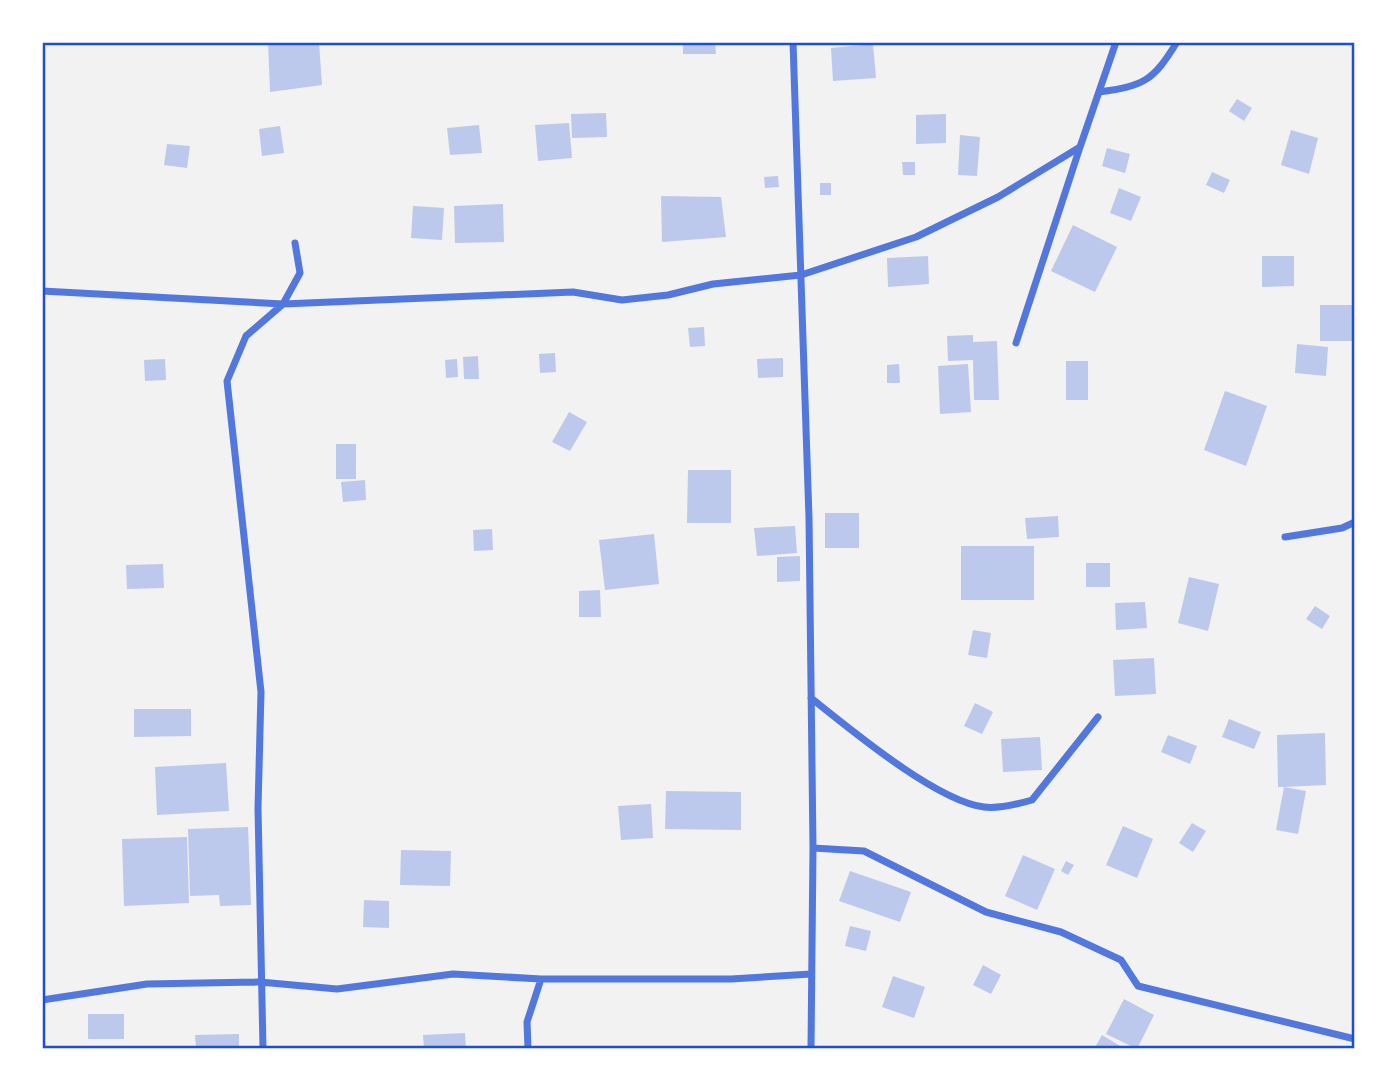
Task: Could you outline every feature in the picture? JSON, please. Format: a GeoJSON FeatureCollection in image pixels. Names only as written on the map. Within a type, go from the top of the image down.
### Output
{"type":"FeatureCollection","features":[{"type":"Feature","properties":{"kind":"street"},"geometry":{"type":"LineString","coordinates":[[793,42],[811,698],[811,1049]]}},
{"type":"Feature","properties":{"kind":"street"},"geometry":{"type":"LineString","coordinates":[[1016,342],[1116,42]]}},
{"type":"Feature","properties":{"kind":"street"},"geometry":{"type":"LineString","coordinates":[[1099,92],[1137,87],[1162,66],[1177,42]]}},
{"type":"Feature","properties":{"kind":"street"},"geometry":{"type":"LineString","coordinates":[[42,291],[284,304],[573,292],[622,300],[668,295],[713,284],[801,275],[916,237],[998,197],[1080,147]]}},
{"type":"Feature","properties":{"kind":"street"},"geometry":{"type":"LineString","coordinates":[[263,1049],[260,982],[261,692],[227,381],[246,336],[284,304],[300,273],[295,243]]}},
{"type":"Feature","properties":{"kind":"street"},"geometry":{"type":"LineString","coordinates":[[1285,537],[1342,528],[1355,522]]}},
{"type":"Feature","properties":{"kind":"street"},"geometry":{"type":"LineString","coordinates":[[811,698],[853,732],[939,790],[984,807],[1032,800],[1098,717]]}},
{"type":"Feature","properties":{"kind":"street"},"geometry":{"type":"LineString","coordinates":[[813,848],[864,851],[986,912],[1061,932],[1121,960],[1138,986],[1355,1039]]}},
{"type":"Feature","properties":{"kind":"street"},"geometry":{"type":"LineString","coordinates":[[42,1000],[147,984],[260,982],[337,989],[453,974],[541,979],[731,979],[811,974]]}},
{"type":"Feature","properties":{"kind":"street"},"geometry":{"type":"LineString","coordinates":[[528,1049],[527,1022],[541,979]]}},
{"type":"Feature","properties":{"kind":"building"},"geometry":{"type":"Polygon","coordinates":[[[268,42],[319,42],[322,85],[270,92],[268,42]]]}},
{"type":"Feature","properties":{"kind":"building"},"geometry":{"type":"Polygon","coordinates":[[[683,42],[715,42],[716,54],[683,54],[683,42]]]}},
{"type":"Feature","properties":{"kind":"building"},"geometry":{"type":"Polygon","coordinates":[[[873,44],[876,78],[833,81],[831,48],[873,44]]]}},
{"type":"Feature","properties":{"kind":"building"},"geometry":{"type":"Polygon","coordinates":[[[1237,99],[1252,108],[1244,121],[1229,111],[1237,99]]]}},
{"type":"Feature","properties":{"kind":"building"},"geometry":{"type":"Polygon","coordinates":[[[606,113],[607,137],[572,138],[571,114],[606,113]]]}},
{"type":"Feature","properties":{"kind":"building"},"geometry":{"type":"Polygon","coordinates":[[[946,114],[946,143],[916,144],[916,115],[946,114]]]}},
{"type":"Feature","properties":{"kind":"building"},"geometry":{"type":"Polygon","coordinates":[[[569,123],[572,158],[538,161],[535,125],[569,123]]]}},
{"type":"Feature","properties":{"kind":"building"},"geometry":{"type":"Polygon","coordinates":[[[479,125],[482,153],[450,155],[447,128],[479,125]]]}},
{"type":"Feature","properties":{"kind":"building"},"geometry":{"type":"Polygon","coordinates":[[[280,126],[284,153],[262,156],[259,129],[280,126]]]}},
{"type":"Feature","properties":{"kind":"building"},"geometry":{"type":"Polygon","coordinates":[[[1291,130],[1318,138],[1309,174],[1281,165],[1291,130]]]}},
{"type":"Feature","properties":{"kind":"building"},"geometry":{"type":"Polygon","coordinates":[[[960,135],[980,137],[977,176],[958,175],[960,135]]]}},
{"type":"Feature","properties":{"kind":"building"},"geometry":{"type":"Polygon","coordinates":[[[167,144],[190,146],[187,168],[164,165],[167,144]]]}},
{"type":"Feature","properties":{"kind":"building"},"geometry":{"type":"Polygon","coordinates":[[[1107,148],[1130,154],[1125,173],[1102,166],[1107,148]]]}},
{"type":"Feature","properties":{"kind":"building"},"geometry":{"type":"Polygon","coordinates":[[[902,162],[915,162],[915,175],[903,175],[902,162]]]}},
{"type":"Feature","properties":{"kind":"building"},"geometry":{"type":"Polygon","coordinates":[[[1212,172],[1230,180],[1224,193],[1206,185],[1212,172]]]}},
{"type":"Feature","properties":{"kind":"building"},"geometry":{"type":"Polygon","coordinates":[[[778,176],[779,187],[765,188],[764,177],[778,176]]]}},
{"type":"Feature","properties":{"kind":"building"},"geometry":{"type":"Polygon","coordinates":[[[820,183],[831,183],[831,195],[820,195],[820,183]]]}},
{"type":"Feature","properties":{"kind":"building"},"geometry":{"type":"Polygon","coordinates":[[[1119,188],[1141,197],[1131,221],[1110,213],[1119,188]]]}},
{"type":"Feature","properties":{"kind":"building"},"geometry":{"type":"Polygon","coordinates":[[[661,196],[721,197],[726,237],[662,242],[661,196]]]}},
{"type":"Feature","properties":{"kind":"building"},"geometry":{"type":"Polygon","coordinates":[[[503,204],[504,242],[455,243],[454,206],[503,204]]]}},
{"type":"Feature","properties":{"kind":"building"},"geometry":{"type":"Polygon","coordinates":[[[413,206],[444,208],[442,240],[411,238],[413,206]]]}},
{"type":"Feature","properties":{"kind":"building"},"geometry":{"type":"Polygon","coordinates":[[[1073,225],[1117,247],[1095,292],[1051,271],[1073,225]]]}},
{"type":"Feature","properties":{"kind":"building"},"geometry":{"type":"Polygon","coordinates":[[[928,256],[929,284],[888,287],[887,258],[928,256]]]}},
{"type":"Feature","properties":{"kind":"building"},"geometry":{"type":"Polygon","coordinates":[[[1262,256],[1294,256],[1294,286],[1262,287],[1262,256]]]}},
{"type":"Feature","properties":{"kind":"building"},"geometry":{"type":"Polygon","coordinates":[[[1320,305],[1355,305],[1355,341],[1320,341],[1320,305]]]}},
{"type":"Feature","properties":{"kind":"building"},"geometry":{"type":"Polygon","coordinates":[[[704,327],[705,346],[690,347],[688,328],[704,327]]]}},
{"type":"Feature","properties":{"kind":"building"},"geometry":{"type":"Polygon","coordinates":[[[973,335],[973,342],[997,341],[999,400],[974,400],[973,360],[948,361],[947,336],[973,335]]]}},
{"type":"Feature","properties":{"kind":"building"},"geometry":{"type":"Polygon","coordinates":[[[1297,344],[1328,347],[1326,376],[1295,373],[1297,344]]]}},
{"type":"Feature","properties":{"kind":"building"},"geometry":{"type":"Polygon","coordinates":[[[555,353],[556,372],[540,373],[539,354],[555,353]]]}},
{"type":"Feature","properties":{"kind":"building"},"geometry":{"type":"Polygon","coordinates":[[[478,356],[479,379],[464,379],[463,357],[478,356]]]}},
{"type":"Feature","properties":{"kind":"building"},"geometry":{"type":"Polygon","coordinates":[[[783,358],[783,377],[758,378],[757,359],[783,358]]]}},
{"type":"Feature","properties":{"kind":"building"},"geometry":{"type":"Polygon","coordinates":[[[165,359],[166,380],[145,381],[144,360],[165,359]]]}},
{"type":"Feature","properties":{"kind":"building"},"geometry":{"type":"Polygon","coordinates":[[[457,359],[458,377],[446,378],[445,360],[457,359]]]}},
{"type":"Feature","properties":{"kind":"building"},"geometry":{"type":"Polygon","coordinates":[[[1066,361],[1088,361],[1088,400],[1066,400],[1066,361]]]}},
{"type":"Feature","properties":{"kind":"building"},"geometry":{"type":"Polygon","coordinates":[[[899,364],[900,383],[887,383],[887,365],[899,364]]]}},
{"type":"Feature","properties":{"kind":"building"},"geometry":{"type":"Polygon","coordinates":[[[968,364],[971,412],[940,414],[938,366],[968,364]]]}},
{"type":"Feature","properties":{"kind":"building"},"geometry":{"type":"Polygon","coordinates":[[[1225,391],[1267,406],[1246,466],[1204,450],[1225,391]]]}},
{"type":"Feature","properties":{"kind":"building"},"geometry":{"type":"Polygon","coordinates":[[[569,412],[587,422],[570,451],[552,442],[569,412]]]}},
{"type":"Feature","properties":{"kind":"building"},"geometry":{"type":"Polygon","coordinates":[[[336,444],[356,444],[356,479],[336,479],[336,444]]]}},
{"type":"Feature","properties":{"kind":"building"},"geometry":{"type":"Polygon","coordinates":[[[688,470],[731,470],[731,523],[687,523],[688,470]]]}},
{"type":"Feature","properties":{"kind":"building"},"geometry":{"type":"Polygon","coordinates":[[[365,480],[366,500],[343,502],[341,482],[365,480]]]}},
{"type":"Feature","properties":{"kind":"building"},"geometry":{"type":"Polygon","coordinates":[[[825,513],[859,513],[859,548],[825,548],[825,513]]]}},
{"type":"Feature","properties":{"kind":"building"},"geometry":{"type":"Polygon","coordinates":[[[1058,516],[1059,537],[1027,539],[1025,518],[1058,516]]]}},
{"type":"Feature","properties":{"kind":"building"},"geometry":{"type":"Polygon","coordinates":[[[795,526],[797,553],[757,556],[754,528],[795,526]]]}},
{"type":"Feature","properties":{"kind":"building"},"geometry":{"type":"Polygon","coordinates":[[[492,529],[493,550],[474,551],[473,530],[492,529]]]}},
{"type":"Feature","properties":{"kind":"building"},"geometry":{"type":"Polygon","coordinates":[[[654,534],[659,584],[605,590],[599,540],[654,534]]]}},
{"type":"Feature","properties":{"kind":"building"},"geometry":{"type":"Polygon","coordinates":[[[961,546],[1034,546],[1034,600],[961,600],[961,546]]]}},
{"type":"Feature","properties":{"kind":"building"},"geometry":{"type":"Polygon","coordinates":[[[800,556],[800,581],[777,582],[777,557],[800,556]]]}},
{"type":"Feature","properties":{"kind":"building"},"geometry":{"type":"Polygon","coordinates":[[[1086,563],[1110,563],[1110,587],[1086,587],[1086,563]]]}},
{"type":"Feature","properties":{"kind":"building"},"geometry":{"type":"Polygon","coordinates":[[[163,564],[164,588],[127,589],[126,565],[163,564]]]}},
{"type":"Feature","properties":{"kind":"building"},"geometry":{"type":"Polygon","coordinates":[[[1189,577],[1219,584],[1208,631],[1178,623],[1189,577]]]}},
{"type":"Feature","properties":{"kind":"building"},"geometry":{"type":"Polygon","coordinates":[[[600,590],[601,617],[579,617],[579,591],[600,590]]]}},
{"type":"Feature","properties":{"kind":"building"},"geometry":{"type":"Polygon","coordinates":[[[1145,602],[1147,628],[1116,630],[1115,603],[1145,602]]]}},
{"type":"Feature","properties":{"kind":"building"},"geometry":{"type":"Polygon","coordinates":[[[1315,606],[1330,616],[1322,629],[1306,619],[1315,606]]]}},
{"type":"Feature","properties":{"kind":"building"},"geometry":{"type":"Polygon","coordinates":[[[973,630],[991,633],[987,658],[968,655],[973,630]]]}},
{"type":"Feature","properties":{"kind":"building"},"geometry":{"type":"Polygon","coordinates":[[[1154,658],[1156,694],[1115,696],[1113,660],[1154,658]]]}},
{"type":"Feature","properties":{"kind":"building"},"geometry":{"type":"Polygon","coordinates":[[[975,703],[993,712],[982,734],[964,726],[975,703]]]}},
{"type":"Feature","properties":{"kind":"building"},"geometry":{"type":"Polygon","coordinates":[[[134,709],[191,709],[191,736],[134,737],[134,709]]]}},
{"type":"Feature","properties":{"kind":"building"},"geometry":{"type":"Polygon","coordinates":[[[1229,719],[1261,732],[1254,749],[1222,737],[1229,719]]]}},
{"type":"Feature","properties":{"kind":"building"},"geometry":{"type":"Polygon","coordinates":[[[1325,733],[1326,785],[1278,787],[1277,735],[1325,733]]]}},
{"type":"Feature","properties":{"kind":"building"},"geometry":{"type":"Polygon","coordinates":[[[1168,735],[1197,746],[1190,764],[1161,752],[1168,735]]]}},
{"type":"Feature","properties":{"kind":"building"},"geometry":{"type":"Polygon","coordinates":[[[1040,737],[1042,770],[1003,772],[1001,739],[1040,737]]]}},
{"type":"Feature","properties":{"kind":"building"},"geometry":{"type":"Polygon","coordinates":[[[226,763],[229,811],[157,815],[155,767],[226,763]]]}},
{"type":"Feature","properties":{"kind":"building"},"geometry":{"type":"Polygon","coordinates":[[[1284,787],[1306,791],[1298,834],[1276,830],[1284,787]]]}},
{"type":"Feature","properties":{"kind":"building"},"geometry":{"type":"Polygon","coordinates":[[[666,791],[741,792],[741,830],[665,829],[666,791]]]}},
{"type":"Feature","properties":{"kind":"building"},"geometry":{"type":"Polygon","coordinates":[[[651,804],[653,838],[621,840],[618,806],[651,804]]]}},
{"type":"Feature","properties":{"kind":"building"},"geometry":{"type":"Polygon","coordinates":[[[1192,823],[1206,831],[1193,852],[1179,843],[1192,823]]]}},
{"type":"Feature","properties":{"kind":"building"},"geometry":{"type":"Polygon","coordinates":[[[1123,826],[1153,839],[1137,878],[1106,865],[1123,826]]]}},
{"type":"Feature","properties":{"kind":"building"},"geometry":{"type":"Polygon","coordinates":[[[248,827],[251,905],[220,906],[219,895],[190,896],[188,829],[248,827]]]}},
{"type":"Feature","properties":{"kind":"building"},"geometry":{"type":"Polygon","coordinates":[[[187,837],[189,903],[124,906],[122,839],[187,837]]]}},
{"type":"Feature","properties":{"kind":"building"},"geometry":{"type":"Polygon","coordinates":[[[401,850],[451,851],[450,886],[400,885],[401,850]]]}},
{"type":"Feature","properties":{"kind":"building"},"geometry":{"type":"Polygon","coordinates":[[[1023,855],[1055,869],[1037,910],[1005,896],[1023,855]]]}},
{"type":"Feature","properties":{"kind":"building"},"geometry":{"type":"Polygon","coordinates":[[[1066,861],[1074,865],[1068,875],[1061,871],[1066,861]]]}},
{"type":"Feature","properties":{"kind":"building"},"geometry":{"type":"Polygon","coordinates":[[[850,871],[911,892],[900,922],[839,901],[850,871]]]}},
{"type":"Feature","properties":{"kind":"building"},"geometry":{"type":"Polygon","coordinates":[[[364,900],[389,901],[389,928],[363,927],[364,900]]]}},
{"type":"Feature","properties":{"kind":"building"},"geometry":{"type":"Polygon","coordinates":[[[850,926],[871,931],[866,951],[845,946],[850,926]]]}},
{"type":"Feature","properties":{"kind":"building"},"geometry":{"type":"Polygon","coordinates":[[[983,965],[1001,975],[991,994],[973,985],[983,965]]]}},
{"type":"Feature","properties":{"kind":"building"},"geometry":{"type":"Polygon","coordinates":[[[893,976],[925,987],[914,1018],[882,1007],[893,976]]]}},
{"type":"Feature","properties":{"kind":"building"},"geometry":{"type":"Polygon","coordinates":[[[1124,999],[1154,1015],[1137,1049],[1106,1034],[1124,999]]]}},
{"type":"Feature","properties":{"kind":"building"},"geometry":{"type":"Polygon","coordinates":[[[88,1014],[124,1014],[124,1039],[88,1039],[88,1014]]]}},
{"type":"Feature","properties":{"kind":"building"},"geometry":{"type":"Polygon","coordinates":[[[465,1033],[466,1049],[424,1049],[423,1035],[465,1033]]]}},
{"type":"Feature","properties":{"kind":"building"},"geometry":{"type":"Polygon","coordinates":[[[239,1034],[239,1049],[196,1049],[195,1035],[239,1034]]]}},
{"type":"Feature","properties":{"kind":"building"},"geometry":{"type":"Polygon","coordinates":[[[1102,1035],[1125,1049],[1094,1049],[1102,1035]]]}}]}
